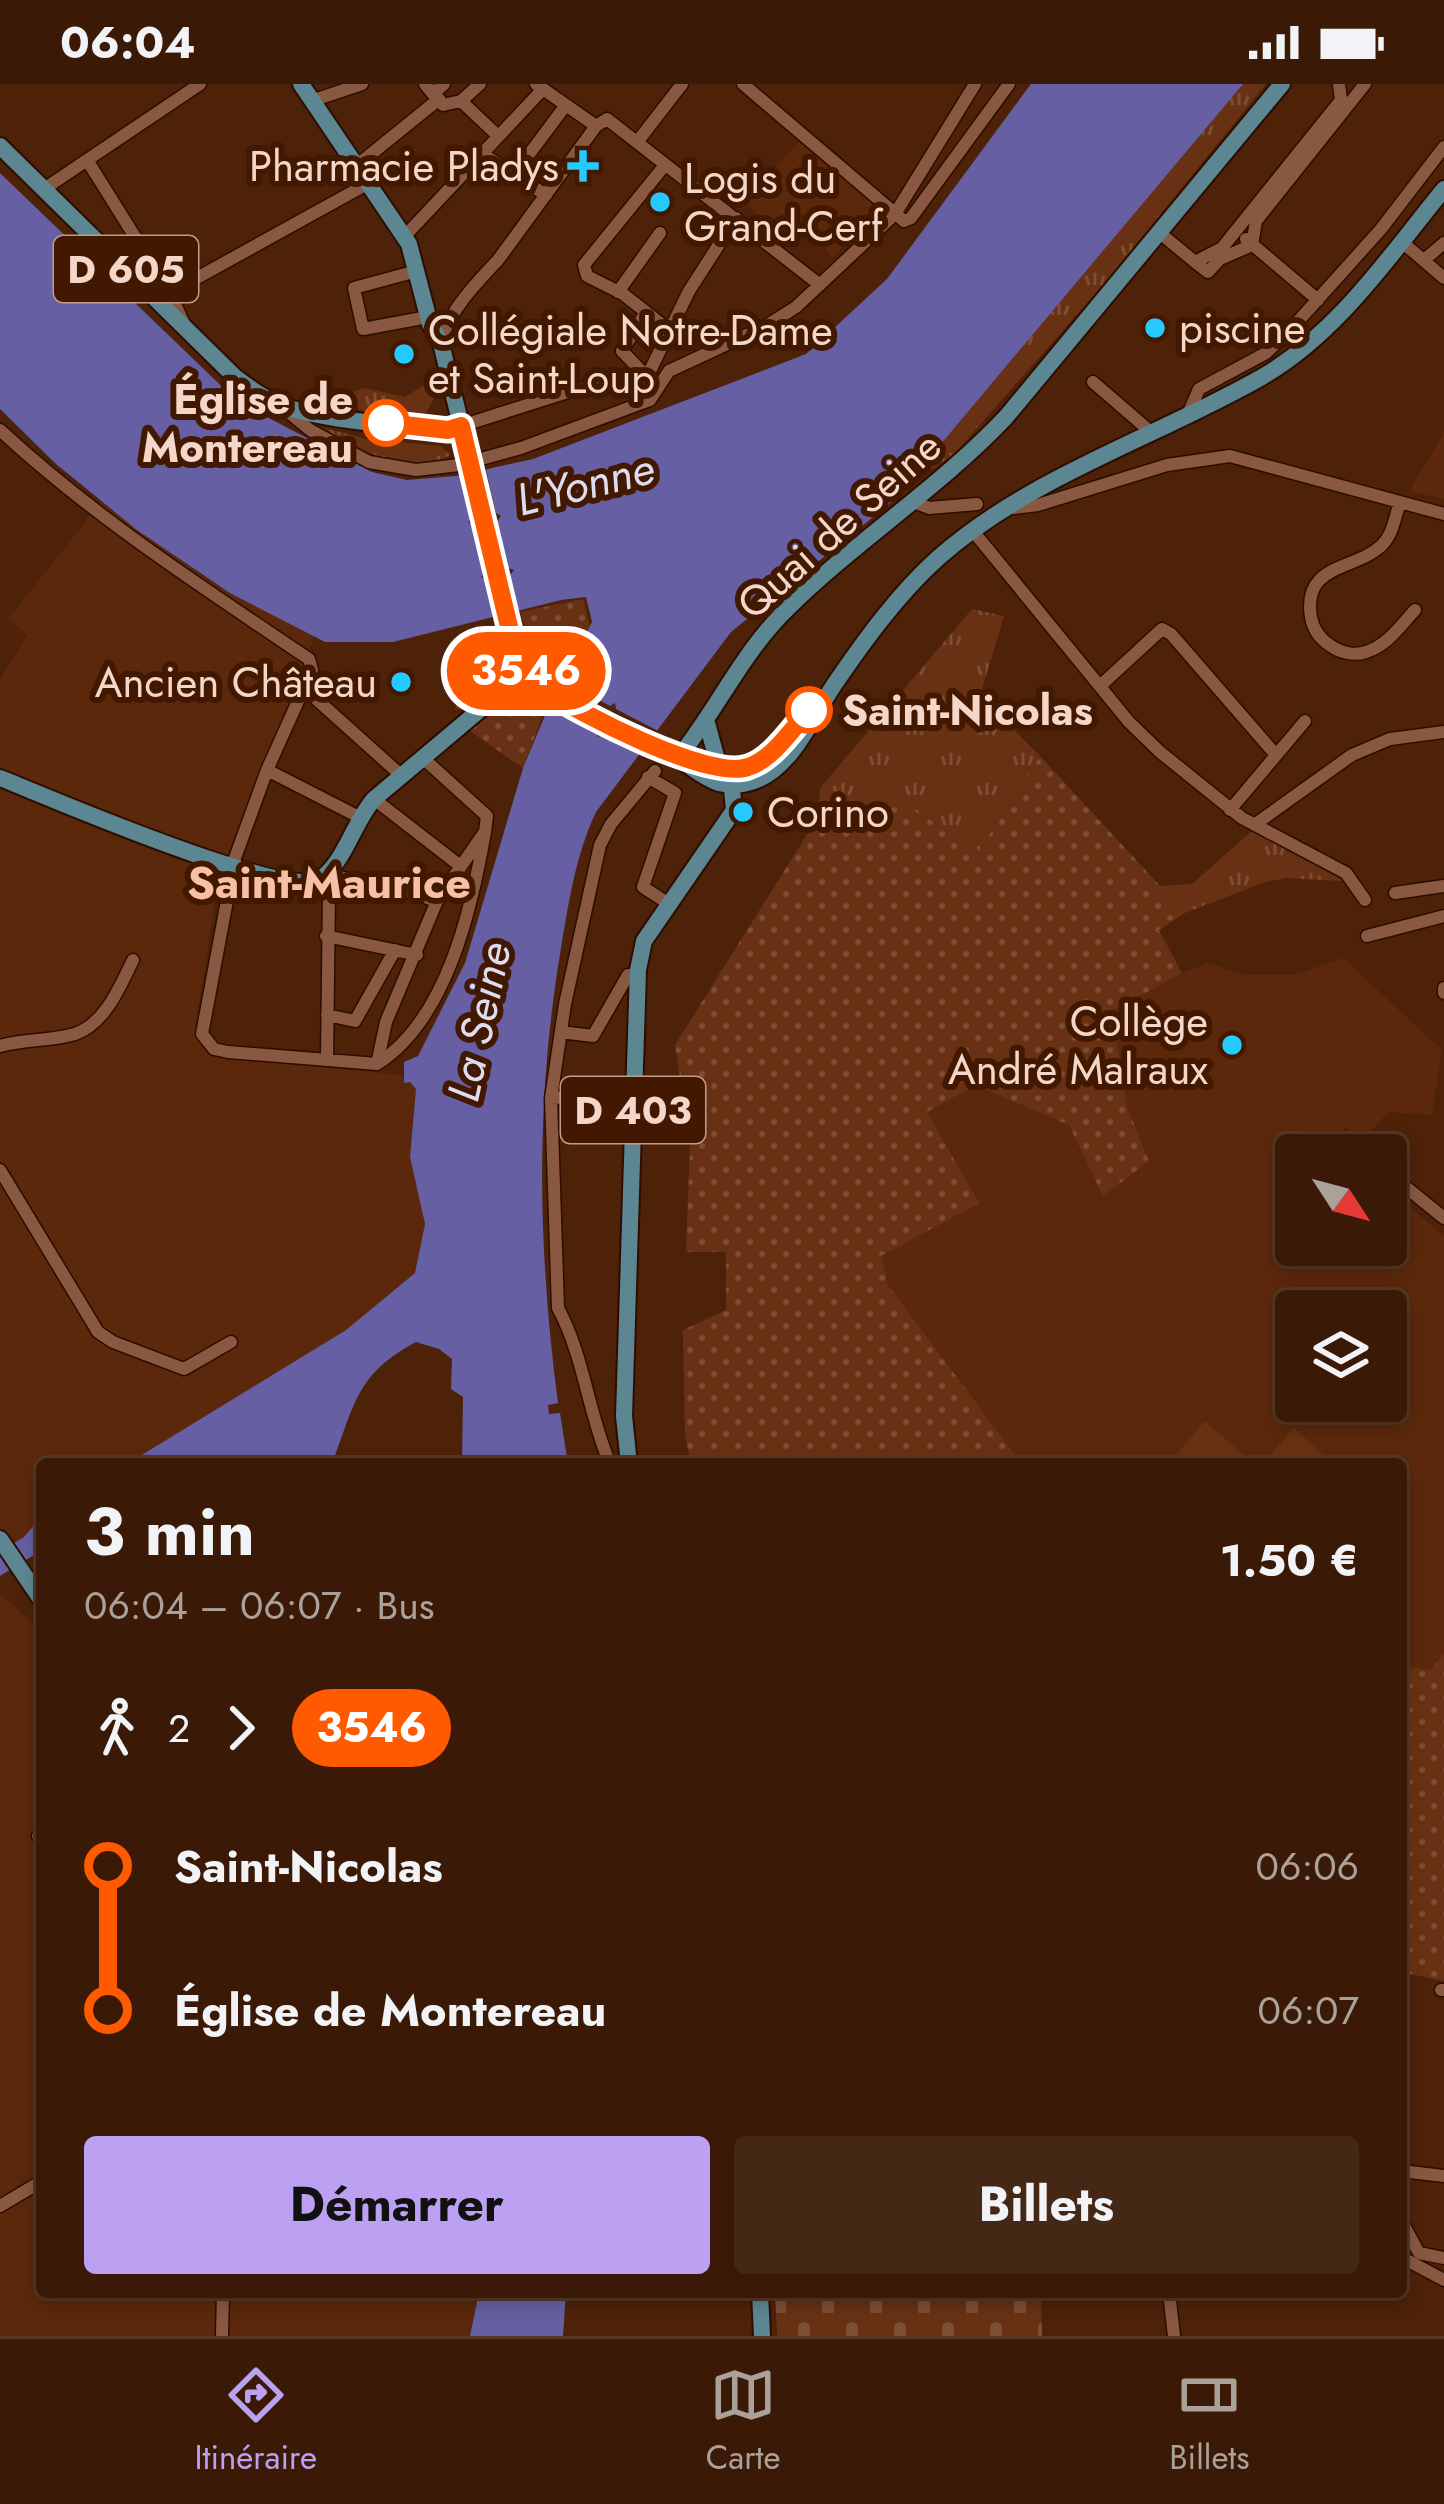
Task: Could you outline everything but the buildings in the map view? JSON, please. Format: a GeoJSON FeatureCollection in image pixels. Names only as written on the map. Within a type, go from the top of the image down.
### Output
{"type":"FeatureCollection","features":[{"type":"Feature","properties":{"kind":"main road"},"geometry":{"type":"LineString","coordinates":[[301,84],[404,237],[441,343],[517,660],[534,681],[687,762],[704,777],[727,774],[750,782],[776,769],[910,585],[939,558],[1006,508],[1262,376],[1312,342],[1444,189]]}},
{"type":"Feature","properties":{"kind":"main road","name":"Quai de Seine"},"geometry":{"type":"LineString","coordinates":[[687,762],[760,640],[787,609],[972,453],[1282,84]]}},
{"type":"Feature","properties":{"kind":"main road","name":"D 605"},"geometry":{"type":"LineString","coordinates":[[0,146],[164,297],[186,329],[235,377],[280,406],[412,427],[448,430],[461,426]]}},
{"type":"Feature","properties":{"kind":"main road"},"geometry":{"type":"LineString","coordinates":[[412,427],[442,409],[450,389]]}},
{"type":"Feature","properties":{"kind":"main road"},"geometry":{"type":"LineString","coordinates":[[0,778],[232,868],[293,880],[323,877],[374,799],[488,703],[517,660]]}},
{"type":"Feature","properties":{"kind":"main road"},"geometry":{"type":"LineString","coordinates":[[488,703],[534,681]]}},
{"type":"Feature","properties":{"kind":"main road"},"geometry":{"type":"LineString","coordinates":[[708,728],[727,774]]}},
{"type":"Feature","properties":{"kind":"main road","name":"D 403"},"geometry":{"type":"LineString","coordinates":[[628,1458],[624,1416],[638,975],[644,941],[734,810],[727,774]]}},
{"type":"Feature","properties":{"kind":"main road"},"geometry":{"type":"LineString","coordinates":[[0,1539],[36,1593]]}},
{"type":"Feature","properties":{"kind":"main road"},"geometry":{"type":"LineString","coordinates":[[760,2298],[762,2336]]}},
{"type":"Feature","properties":{"kind":"street"},"geometry":{"type":"LineString","coordinates":[[44,189],[200,84]]}},
{"type":"Feature","properties":{"kind":"street"},"geometry":{"type":"LineString","coordinates":[[311,101],[362,84]]}},
{"type":"Feature","properties":{"kind":"street"},"geometry":{"type":"LineString","coordinates":[[355,167],[435,90],[443,105],[461,101],[479,84]]}},
{"type":"Feature","properties":{"kind":"street"},"geometry":{"type":"LineString","coordinates":[[638,140],[682,84]]}},
{"type":"Feature","properties":{"kind":"street"},"geometry":{"type":"LineString","coordinates":[[743,84],[904,220],[911,218],[1010,84]]}},
{"type":"Feature","properties":{"kind":"street"},"geometry":{"type":"LineString","coordinates":[[461,426],[574,390],[670,371],[766,326],[820,285],[895,214],[975,84]]}},
{"type":"Feature","properties":{"kind":"street"},"geometry":{"type":"LineString","coordinates":[[1196,262],[1222,248],[1341,100],[1340,84]]}},
{"type":"Feature","properties":{"kind":"street"},"geometry":{"type":"LineString","coordinates":[[1252,244],[1256,221],[1365,84]]}},
{"type":"Feature","properties":{"kind":"street"},"geometry":{"type":"LineString","coordinates":[[404,237],[540,87],[638,140],[820,285]]}},
{"type":"Feature","properties":{"kind":"street"},"geometry":{"type":"LineString","coordinates":[[461,101],[496,135]]}},
{"type":"Feature","properties":{"kind":"street"},"geometry":{"type":"LineString","coordinates":[[526,157],[566,105]]}},
{"type":"Feature","properties":{"kind":"street"},"geometry":{"type":"LineString","coordinates":[[441,343],[449,322],[602,123]]}},
{"type":"Feature","properties":{"kind":"street"},"geometry":{"type":"LineString","coordinates":[[1189,412],[1199,389],[1267,352],[1318,300],[1381,230],[1444,147]]}},
{"type":"Feature","properties":{"kind":"street"},"geometry":{"type":"LineString","coordinates":[[481,153],[546,195]]}},
{"type":"Feature","properties":{"kind":"street"},"geometry":{"type":"LineString","coordinates":[[87,160],[164,297],[367,184]]}},
{"type":"Feature","properties":{"kind":"street"},"geometry":{"type":"LineString","coordinates":[[665,165],[584,265],[587,276],[618,292],[670,331]]}},
{"type":"Feature","properties":{"kind":"street"},"geometry":{"type":"LineString","coordinates":[[647,376],[689,291],[736,218]]}},
{"type":"Feature","properties":{"kind":"street"},"geometry":{"type":"LineString","coordinates":[[1236,230],[1318,300]]}},
{"type":"Feature","properties":{"kind":"street"},"geometry":{"type":"LineString","coordinates":[[618,292],[660,233]]}},
{"type":"Feature","properties":{"kind":"street"},"geometry":{"type":"LineString","coordinates":[[1166,238],[1208,272],[1220,260],[1252,244]]}},
{"type":"Feature","properties":{"kind":"street"},"geometry":{"type":"LineString","coordinates":[[1401,241],[1444,278]]}},
{"type":"Feature","properties":{"kind":"street"},"geometry":{"type":"LineString","coordinates":[[1424,260],[1444,243]]}},
{"type":"Feature","properties":{"kind":"street"},"geometry":{"type":"LineString","coordinates":[[418,275],[413,272],[354,288],[363,329],[428,316],[449,322]]}},
{"type":"Feature","properties":{"kind":"street"},"geometry":{"type":"LineString","coordinates":[[646,313],[622,351],[647,376]]}},
{"type":"Feature","properties":{"kind":"street"},"geometry":{"type":"LineString","coordinates":[[280,406],[310,430],[369,462],[416,470],[459,465],[592,424],[650,400],[670,371]]}},
{"type":"Feature","properties":{"kind":"street"},"geometry":{"type":"LineString","coordinates":[[1093,382],[1152,433]]}},
{"type":"Feature","properties":{"kind":"street"},"geometry":{"type":"LineString","coordinates":[[0,430],[134,541],[309,659],[312,670],[267,770],[232,868],[202,1034],[214,1049],[377,1064],[392,1054],[422,1018],[463,935],[488,816],[424,759]]}},
{"type":"Feature","properties":{"kind":"street"},"geometry":{"type":"LineString","coordinates":[[1006,508],[1038,505],[1196,458],[1230,456],[1444,514]]}},
{"type":"Feature","properties":{"kind":"street"},"geometry":{"type":"LineString","coordinates":[[1088,465],[1117,480]]}},
{"type":"Feature","properties":{"kind":"street"},"geometry":{"type":"LineString","coordinates":[[1088,465],[1094,488]]}},
{"type":"Feature","properties":{"kind":"street"},"geometry":{"type":"LineString","coordinates":[[914,502],[929,508],[977,503]]}},
{"type":"Feature","properties":{"kind":"street"},"geometry":{"type":"LineString","coordinates":[[1400,502],[1385,542],[1333,569],[1316,584],[1309,598],[1311,622],[1327,644],[1359,655],[1382,646],[1415,610]]}},
{"type":"Feature","properties":{"kind":"street"},"geometry":{"type":"LineString","coordinates":[[973,531],[1149,741],[1230,810],[1346,873],[1365,900]]}},
{"type":"Feature","properties":{"kind":"street"},"geometry":{"type":"LineString","coordinates":[[1100,686],[1162,629],[1276,755]]}},
{"type":"Feature","properties":{"kind":"street"},"geometry":{"type":"LineString","coordinates":[[305,689],[403,777]]}},
{"type":"Feature","properties":{"kind":"street"},"geometry":{"type":"LineString","coordinates":[[1230,810],[1305,721]]}},
{"type":"Feature","properties":{"kind":"street"},"geometry":{"type":"LineString","coordinates":[[1257,823],[1352,755],[1390,739],[1444,732]]}},
{"type":"Feature","properties":{"kind":"street"},"geometry":{"type":"LineString","coordinates":[[267,770],[358,817]]}},
{"type":"Feature","properties":{"kind":"street"},"geometry":{"type":"LineString","coordinates":[[607,1458],[569,1329],[558,1308],[551,1098],[593,864],[611,824],[652,774],[675,793],[643,887],[669,904]]}},
{"type":"Feature","properties":{"kind":"street"},"geometry":{"type":"LineString","coordinates":[[374,799],[459,865]]}},
{"type":"Feature","properties":{"kind":"street"},"geometry":{"type":"LineString","coordinates":[[377,1064],[386,1022],[437,902],[485,832]]}},
{"type":"Feature","properties":{"kind":"street"},"geometry":{"type":"LineString","coordinates":[[327,1058],[329,893],[323,877],[386,885],[437,902]]}},
{"type":"Feature","properties":{"kind":"street"},"geometry":{"type":"LineString","coordinates":[[1395,893],[1444,886]]}},
{"type":"Feature","properties":{"kind":"street"},"geometry":{"type":"LineString","coordinates":[[1367,936],[1444,916]]}},
{"type":"Feature","properties":{"kind":"street"},"geometry":{"type":"LineString","coordinates":[[326,935],[417,955]]}},
{"type":"Feature","properties":{"kind":"street"},"geometry":{"type":"LineString","coordinates":[[327,1016],[355,1021],[394,950]]}},
{"type":"Feature","properties":{"kind":"street"},"geometry":{"type":"LineString","coordinates":[[0,1046],[76,1034],[92,1024],[105,1011],[133,960]]}},
{"type":"Feature","properties":{"kind":"street"},"geometry":{"type":"LineString","coordinates":[[561,1032],[593,1036],[628,975],[638,975]]}},
{"type":"Feature","properties":{"kind":"street"},"geometry":{"type":"LineString","coordinates":[[361,1009],[386,1022]]}},
{"type":"Feature","properties":{"kind":"street"},"geometry":{"type":"LineString","coordinates":[[551,1098],[633,1095]]}},
{"type":"Feature","properties":{"kind":"street"},"geometry":{"type":"LineString","coordinates":[[0,1170],[98,1331],[113,1342],[184,1369],[231,1342]]}},
{"type":"Feature","properties":{"kind":"street"},"geometry":{"type":"LineString","coordinates":[[1407,1188],[1444,1218]]}},
{"type":"Feature","properties":{"kind":"street"},"geometry":{"type":"LineString","coordinates":[[1407,2172],[1444,2176]]}},
{"type":"Feature","properties":{"kind":"street"},"geometry":{"type":"LineString","coordinates":[[0,2206],[36,2185]]}},
{"type":"Feature","properties":{"kind":"street"},"geometry":{"type":"LineString","coordinates":[[1407,2231],[1419,2253],[1444,2258]]}},
{"type":"Feature","properties":{"kind":"street"},"geometry":{"type":"LineString","coordinates":[[1407,2262],[1444,2280]]}},
{"type":"Feature","properties":{"kind":"street"},"geometry":{"type":"LineString","coordinates":[[222,2336],[223,2298]]}},
{"type":"Feature","properties":{"kind":"street"},"geometry":{"type":"LineString","coordinates":[[1170,2298],[1174,2336]]}},
{"type":"Feature","properties":{"kind":"shaded area"},"geometry":{"type":"Polygon","coordinates":[[[800,140],[879,207],[832,258],[802,213],[785,234],[745,203],[800,140]]]}},
{"type":"Feature","properties":{"kind":"shaded area"},"geometry":{"type":"Polygon","coordinates":[[[1444,433],[1444,499],[1409,491],[1444,433]]]}},
{"type":"Feature","properties":{"kind":"shaded area"},"geometry":{"type":"Polygon","coordinates":[[[102,501],[210,581],[315,637],[219,876],[195,1028],[205,1050],[215,1056],[401,1075],[404,1083],[410,1082],[416,1089],[410,1157],[425,1224],[415,1273],[346,1330],[137,1458],[36,1458],[36,1523],[0,1552],[0,680],[27,635],[8,619],[102,501]]]}},
{"type":"Feature","properties":{"kind":"shaded area"},"geometry":{"type":"Polygon","coordinates":[[[1343,958],[1442,1050],[1432,1115],[1388,1112],[1369,1134],[1354,1134],[1346,1128],[1341,1134],[1275,1134],[1275,1266],[1407,1266],[1407,1205],[1444,1236],[1444,1654],[1407,1697],[1407,1458],[1018,1458],[888,1285],[881,1257],[926,1112],[1208,963],[1245,975],[1294,975],[1343,958]]]}},
{"type":"Feature","properties":{"kind":"shaded area"},"geometry":{"type":"Polygon","coordinates":[[[0,1594],[36,1626],[36,2298],[478,2298],[470,2336],[0,2336],[0,1594]]]}},
{"type":"Feature","properties":{"kind":"green space"},"geometry":{"type":"Polygon","coordinates":[[[1236,84],[1266,84],[1103,285],[955,453],[893,496],[1236,84]]]}},
{"type":"Feature","properties":{"kind":"green space"},"geometry":{"type":"Polygon","coordinates":[[[431,367],[438,390],[426,413],[378,413],[333,399],[364,388],[405,397],[424,385],[431,367]]]}},
{"type":"Feature","properties":{"kind":"green space"},"geometry":{"type":"Polygon","coordinates":[[[321,427],[366,439],[441,446],[451,455],[434,461],[400,462],[367,452],[321,427]]]}},
{"type":"Feature","properties":{"kind":"green space"},"geometry":{"type":"Polygon","coordinates":[[[583,599],[590,626],[562,677],[535,648],[520,612],[583,599]]]}},
{"type":"Feature","properties":{"kind":"green space"},"geometry":{"type":"Polygon","coordinates":[[[972,609],[1004,616],[980,696],[1040,756],[977,854],[917,810],[818,817],[820,788],[972,609]]]}},
{"type":"Feature","properties":{"kind":"green space"},"geometry":{"type":"Polygon","coordinates":[[[497,639],[491,677],[470,706],[455,710],[463,683],[460,645],[497,639]]]}},
{"type":"Feature","properties":{"kind":"green space"},"geometry":{"type":"Polygon","coordinates":[[[519,701],[546,707],[523,768],[470,731],[494,710],[519,701]]]}},
{"type":"Feature","properties":{"kind":"green space"},"geometry":{"type":"Polygon","coordinates":[[[1040,756],[1185,913],[1159,930],[1182,973],[1112,1011],[1127,1107],[1149,1161],[1103,1196],[1069,1125],[976,1085],[927,1112],[979,1203],[881,1256],[888,1285],[1018,1458],[690,1458],[683,1330],[726,1310],[726,1252],[686,1252],[690,1142],[675,1045],[818,817],[863,814],[890,802],[917,810],[977,854],[1040,756]]]}},
{"type":"Feature","properties":{"kind":"green space"},"geometry":{"type":"Polygon","coordinates":[[[1252,831],[1297,848],[1342,881],[1286,878],[1265,882],[1185,913],[1159,886],[1192,884],[1252,831]]]}},
{"type":"Feature","properties":{"kind":"green space"},"geometry":{"type":"Polygon","coordinates":[[[1205,1421],[1248,1458],[1177,1458],[1205,1421]]]}},
{"type":"Feature","properties":{"kind":"green space"},"geometry":{"type":"Polygon","coordinates":[[[1294,1428],[1326,1458],[1268,1458],[1294,1428]]]}},
{"type":"Feature","properties":{"kind":"green space"},"geometry":{"type":"Polygon","coordinates":[[[1444,1654],[1444,1981],[1407,1973],[1407,1667],[1430,1670],[1444,1654]]]}},
{"type":"Feature","properties":{"kind":"green space"},"geometry":{"type":"Polygon","coordinates":[[[775,2298],[1041,2298],[1042,2336],[777,2336],[775,2298]]]}},
{"type":"Feature","properties":{"kind":"water"},"geometry":{"type":"Polygon","coordinates":[[[1031,84],[1243,84],[893,501],[731,632],[596,812],[577,864],[566,918],[543,1123],[546,1290],[558,1403],[548,1405],[549,1414],[560,1413],[567,1458],[462,1458],[463,1397],[451,1389],[452,1359],[416,1342],[369,1379],[334,1458],[137,1458],[346,1330],[415,1273],[425,1224],[410,1157],[416,1089],[404,1083],[404,1062],[418,1056],[465,963],[523,768],[592,622],[586,597],[393,642],[325,642],[230,593],[137,530],[56,464],[0,409],[0,173],[238,402],[372,472],[407,480],[455,476],[533,459],[806,354],[887,279],[1031,84]]]}},
{"type":"Feature","properties":{"kind":"water"},"geometry":{"type":"Polygon","coordinates":[[[36,1523],[36,1555],[0,1576],[0,1552],[36,1523]]]}},
{"type":"Feature","properties":{"kind":"water"},"geometry":{"type":"Polygon","coordinates":[[[478,2298],[566,2298],[563,2336],[470,2336],[478,2298]]]}},
{"type":"Feature","properties":{"kind":"pier"},"geometry":{"type":"Polygon","coordinates":[[[492,461],[493,467],[486,470],[496,513],[501,516],[497,521],[508,568],[514,570],[510,575],[519,616],[496,622],[486,579],[481,577],[485,572],[474,525],[468,522],[472,518],[463,475],[455,476],[453,470],[492,461]]]}},
{"type":"Feature","properties":{"kind":"pier"},"geometry":{"type":"Polygon","coordinates":[[[562,680],[610,706],[615,703],[616,709],[662,733],[646,757],[604,734],[598,737],[597,731],[549,706],[562,680]]]}},
{"type":"Feature","properties":{"kind":"bus line","name":"3546"},"geometry":{"type":"LineString","coordinates":[[386,423],[448,430],[461,426],[517,660],[543,688],[678,758],[730,769],[745,769],[764,759],[809,710]]}},
{"type":"Feature","properties":{"kind":"place","name":"Pharmacie Pladys"},"geometry":{"type":"Point","coordinates":[583,166]}},
{"type":"Feature","properties":{"kind":"place","name":"Logis du Grand-Cerf"},"geometry":{"type":"Point","coordinates":[660,202]}},
{"type":"Feature","properties":{"kind":"place","name":"piscine"},"geometry":{"type":"Point","coordinates":[1155,328]}},
{"type":"Feature","properties":{"kind":"place","name":"Collégiale Notre-Dame et Saint-Loup"},"geometry":{"type":"Point","coordinates":[404,354]}},
{"type":"Feature","properties":{"kind":"place","name":"Église de Montereau"},"geometry":{"type":"Point","coordinates":[386,423]}},
{"type":"Feature","properties":{"kind":"place","name":"Ancien Château"},"geometry":{"type":"Point","coordinates":[401,682]}},
{"type":"Feature","properties":{"kind":"place","name":"Saint-Nicolas"},"geometry":{"type":"Point","coordinates":[809,710]}},
{"type":"Feature","properties":{"kind":"place","name":"Corino"},"geometry":{"type":"Point","coordinates":[743,812]}},
{"type":"Feature","properties":{"kind":"place","name":"Collège André Malraux"},"geometry":{"type":"Point","coordinates":[1232,1045]}},
{"type":"Feature","properties":{"kind":"district","name":"Saint-Maurice"},"geometry":{"type":"Point","coordinates":[329,882]}},
{"type":"Feature","properties":{"kind":"water label","name":"L'Yonne"},"geometry":{"type":"Point","coordinates":[585,484]}},
{"type":"Feature","properties":{"kind":"water label","name":"La Seine"},"geometry":{"type":"Point","coordinates":[479,1022]}}]}
